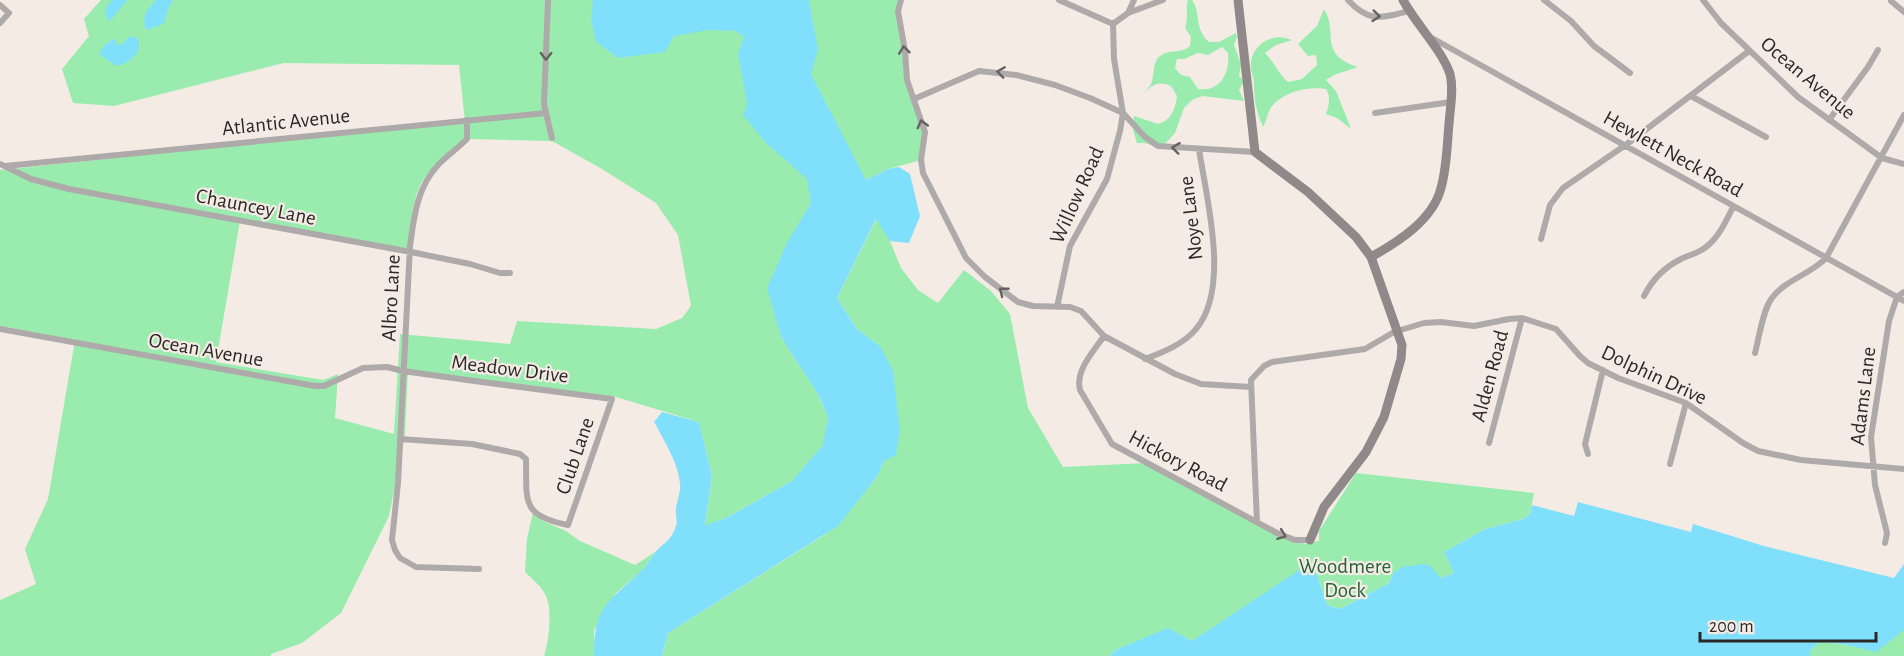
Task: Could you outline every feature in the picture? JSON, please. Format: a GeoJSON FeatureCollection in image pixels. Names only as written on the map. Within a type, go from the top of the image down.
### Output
{"type":"FeatureCollection","features":[{"type":"Feature","properties":{"kind":"street"},"geometry":{"type":"LineString","coordinates":[[548,0],[544,104],[552,138]]}},
{"type":"Feature","properties":{"kind":"street"},"geometry":{"type":"LineString","coordinates":[[901,0],[898,11],[907,80],[925,132],[921,160],[923,173],[966,258],[1018,302],[1033,306],[1070,307],[1081,311],[1104,336],[1175,374],[1201,384],[1251,387],[1257,522]]}},
{"type":"Feature","properties":{"kind":"street"},"geometry":{"type":"LineString","coordinates":[[1059,0],[1113,24],[1128,13],[1163,0]]}},
{"type":"Feature","properties":{"kind":"street"},"geometry":{"type":"LineString","coordinates":[[1128,13],[1134,0]]}},
{"type":"Feature","properties":{"kind":"street"},"geometry":{"type":"LineString","coordinates":[[1238,0],[1255,152]]}},
{"type":"Feature","properties":{"kind":"street"},"geometry":{"type":"LineString","coordinates":[[1348,0],[1360,11],[1373,18],[1384,18],[1409,12]]}},
{"type":"Feature","properties":{"kind":"street"},"geometry":{"type":"LineString","coordinates":[[1371,257],[1396,243],[1414,227],[1437,199],[1444,171],[1451,102],[1450,74],[1409,12],[1404,0]]}},
{"type":"Feature","properties":{"kind":"street"},"geometry":{"type":"LineString","coordinates":[[1544,0],[1571,21],[1594,46],[1629,73]]}},
{"type":"Feature","properties":{"kind":"street","name":"Ocean Avenue"},"geometry":{"type":"LineString","coordinates":[[1703,0],[1721,23],[1798,97],[1882,158],[1904,164]]}},
{"type":"Feature","properties":{"kind":"street"},"geometry":{"type":"LineString","coordinates":[[1891,1],[1904,12]]}},
{"type":"Feature","properties":{"kind":"street"},"geometry":{"type":"LineString","coordinates":[[0,5],[9,13],[0,23]]}},
{"type":"Feature","properties":{"kind":"street","name":"Willow Road"},"geometry":{"type":"LineString","coordinates":[[1058,307],[1070,246],[1107,179],[1116,150],[1123,113],[1114,59],[1113,24]]}},
{"type":"Feature","properties":{"kind":"street","name":"Hewlett Neck Road"},"geometry":{"type":"LineString","coordinates":[[1426,35],[1904,301]]}},
{"type":"Feature","properties":{"kind":"street"},"geometry":{"type":"LineString","coordinates":[[1829,120],[1878,50]]}},
{"type":"Feature","properties":{"kind":"street"},"geometry":{"type":"LineString","coordinates":[[1541,238],[1546,217],[1556,196],[1572,181],[1624,146],[1749,51]]}},
{"type":"Feature","properties":{"kind":"street"},"geometry":{"type":"LineString","coordinates":[[914,99],[973,73],[987,70],[1055,85],[1123,113],[1145,137],[1158,146],[1255,152],[1308,192],[1341,221],[1371,257],[1398,331],[1402,345],[1401,359],[1384,417],[1366,452],[1324,507],[1310,540]]}},
{"type":"Feature","properties":{"kind":"street"},"geometry":{"type":"LineString","coordinates":[[1691,96],[1766,137]]}},
{"type":"Feature","properties":{"kind":"street"},"geometry":{"type":"LineString","coordinates":[[1375,113],[1451,102]]}},
{"type":"Feature","properties":{"kind":"street","name":"Atlantic Avenue"},"geometry":{"type":"LineString","coordinates":[[2,165],[546,113]]}},
{"type":"Feature","properties":{"kind":"street"},"geometry":{"type":"LineString","coordinates":[[1755,353],[1772,298],[1781,289],[1817,268],[1826,258],[1904,115]]}},
{"type":"Feature","properties":{"kind":"street","name":"Albro Lane"},"geometry":{"type":"LineString","coordinates":[[467,120],[467,139],[438,165],[423,187],[415,209],[392,540],[394,550],[400,558],[416,567],[479,569]]}},
{"type":"Feature","properties":{"kind":"street","name":"Noye Lane"},"geometry":{"type":"LineString","coordinates":[[1146,359],[1189,336],[1202,322],[1208,307],[1215,248],[1199,149]]}},
{"type":"Feature","properties":{"kind":"street","name":"Chauncey Lane"},"geometry":{"type":"LineString","coordinates":[[2,165],[31,179],[69,189],[411,252],[470,264],[500,273],[510,273]]}},
{"type":"Feature","properties":{"kind":"street"},"geometry":{"type":"LineString","coordinates":[[1644,296],[1653,281],[1666,268],[1700,251],[1712,242],[1733,207]]}},
{"type":"Feature","properties":{"kind":"street"},"geometry":{"type":"LineString","coordinates":[[1897,297],[1904,292]]}},
{"type":"Feature","properties":{"kind":"street","name":"Adams Lane"},"geometry":{"type":"LineString","coordinates":[[1885,543],[1886,530],[1878,504],[1871,437],[1888,321],[1897,297]]}},
{"type":"Feature","properties":{"kind":"street","name":"Dolphin Drive"},"geometry":{"type":"LineString","coordinates":[[1251,387],[1251,380],[1256,373],[1272,362],[1365,349],[1398,331],[1432,322],[1474,326],[1522,318],[1556,329],[1580,356],[1603,370],[1625,381],[1686,403],[1743,443],[1764,453],[1801,460],[1904,470]]}},
{"type":"Feature","properties":{"kind":"street","name":"Alden Road"},"geometry":{"type":"LineString","coordinates":[[1489,443],[1522,318]]}},
{"type":"Feature","properties":{"kind":"street","name":"Ocean Avenue"},"geometry":{"type":"LineString","coordinates":[[0,328],[315,386],[324,386],[369,366],[403,371]]}},
{"type":"Feature","properties":{"kind":"street","name":"Hickory Road"},"geometry":{"type":"LineString","coordinates":[[1104,336],[1081,371],[1078,382],[1080,390],[1112,444],[1280,535],[1300,541],[1310,540]]}},
{"type":"Feature","properties":{"kind":"street"},"geometry":{"type":"LineString","coordinates":[[1588,454],[1585,444],[1603,370]]}},
{"type":"Feature","properties":{"kind":"street","name":"Meadow Drive"},"geometry":{"type":"LineString","coordinates":[[403,371],[612,399]]}},
{"type":"Feature","properties":{"kind":"street","name":"Club Lane"},"geometry":{"type":"LineString","coordinates":[[400,439],[472,444],[520,454],[526,459],[526,496],[533,512],[568,525],[612,399]]}},
{"type":"Feature","properties":{"kind":"street"},"geometry":{"type":"LineString","coordinates":[[1670,464],[1686,403]]}},
{"type":"Feature","properties":{"kind":"green space","name":"Woodmere Dock"},"geometry":{"type":"Polygon","coordinates":[[[101,0],[903,0],[898,11],[909,89],[922,122],[924,143],[921,160],[888,169],[866,180],[781,337],[818,394],[828,417],[878,473],[884,461],[880,346],[857,329],[837,298],[877,218],[901,268],[918,290],[938,303],[964,270],[991,291],[1010,314],[1028,408],[1063,467],[1146,463],[1273,533],[1305,544],[1319,541],[1319,531],[1356,473],[1534,493],[1530,514],[1523,519],[1485,529],[1444,552],[1454,573],[1441,578],[1394,572],[1389,583],[1340,609],[1327,605],[1313,563],[1192,641],[1168,629],[1115,650],[1110,656],[662,656],[668,633],[826,534],[876,479],[822,449],[792,481],[726,518],[705,526],[712,476],[699,422],[616,397],[408,370],[405,435],[389,516],[341,613],[302,643],[271,654],[271,656],[0,656],[0,600],[36,584],[25,549],[48,499],[75,340],[0,326],[0,170],[465,122],[459,65],[284,63],[114,106],[73,103],[62,69],[89,36],[84,19],[101,0]],[[470,139],[443,159],[423,180],[415,199],[409,250],[240,221],[216,362],[323,380],[338,374],[335,418],[394,434],[400,334],[510,344],[517,321],[656,329],[682,318],[691,306],[678,235],[656,203],[552,141],[470,139]]]}},
{"type":"Feature","properties":{"kind":"green space"},"geometry":{"type":"Polygon","coordinates":[[[1188,0],[1192,0],[1195,5],[1201,32],[1209,42],[1219,42],[1236,33],[1234,45],[1241,64],[1239,76],[1244,81],[1239,90],[1244,101],[1202,96],[1192,100],[1184,108],[1175,133],[1165,144],[1155,146],[1137,143],[1133,130],[1134,116],[1158,124],[1167,120],[1174,110],[1177,96],[1171,86],[1156,84],[1144,93],[1150,86],[1155,63],[1159,56],[1184,50],[1190,46],[1191,37],[1185,28],[1188,0]],[[1222,47],[1208,55],[1198,53],[1184,59],[1177,59],[1175,68],[1181,75],[1190,77],[1198,89],[1206,89],[1218,84],[1222,79],[1227,67],[1228,53],[1222,47]]]}},
{"type":"Feature","properties":{"kind":"green space"},"geometry":{"type":"Polygon","coordinates":[[[1324,9],[1330,26],[1333,49],[1345,62],[1358,67],[1326,80],[1336,91],[1351,129],[1337,118],[1326,114],[1329,95],[1326,89],[1319,88],[1295,92],[1281,98],[1270,109],[1263,127],[1254,95],[1251,59],[1254,52],[1266,40],[1281,37],[1292,40],[1276,45],[1265,53],[1288,82],[1302,79],[1317,65],[1316,55],[1308,56],[1298,44],[1317,26],[1324,9]]]}},
{"type":"Feature","properties":{"kind":"green space"},"geometry":{"type":"Polygon","coordinates":[[[533,512],[545,522],[566,531],[580,541],[635,565],[655,552],[642,571],[616,593],[594,630],[594,656],[544,656],[549,625],[549,607],[541,588],[525,572],[527,539],[533,512]]]}},
{"type":"Feature","properties":{"kind":"green space"},"geometry":{"type":"Polygon","coordinates":[[[1904,630],[1904,656],[1810,656],[1810,651],[1820,641],[1847,645],[1904,630]]]}},
{"type":"Feature","properties":{"kind":"water"},"geometry":{"type":"Polygon","coordinates":[[[112,0],[127,0],[110,21],[107,19],[105,9],[112,0]]]}},
{"type":"Feature","properties":{"kind":"water"},"geometry":{"type":"Polygon","coordinates":[[[156,0],[173,0],[164,23],[148,30],[144,23],[145,15],[156,0]]]}},
{"type":"Feature","properties":{"kind":"water"},"geometry":{"type":"Polygon","coordinates":[[[593,0],[809,0],[818,50],[811,74],[866,180],[888,169],[899,167],[910,174],[920,216],[909,243],[890,241],[876,219],[837,298],[857,329],[880,346],[893,371],[900,432],[896,455],[884,461],[876,478],[838,526],[668,633],[662,656],[594,656],[597,626],[605,607],[644,568],[657,550],[672,536],[676,526],[680,482],[672,455],[654,422],[662,412],[699,422],[712,476],[705,525],[726,518],[792,481],[823,445],[828,417],[818,394],[781,337],[767,288],[787,243],[811,203],[807,179],[766,143],[743,115],[747,104],[738,54],[744,37],[736,31],[709,30],[674,36],[665,52],[618,58],[596,42],[591,20],[593,0]]]}},
{"type":"Feature","properties":{"kind":"water"},"geometry":{"type":"Polygon","coordinates":[[[130,36],[137,38],[139,48],[134,57],[125,63],[116,66],[99,54],[104,46],[113,39],[117,40],[115,43],[118,45],[124,43],[130,36]]]}},
{"type":"Feature","properties":{"kind":"water"},"geometry":{"type":"Polygon","coordinates":[[[1578,502],[1691,532],[1693,524],[1764,546],[1894,578],[1904,564],[1904,630],[1876,652],[1820,641],[1810,651],[1810,656],[1110,656],[1115,650],[1168,628],[1192,641],[1308,564],[1313,563],[1327,605],[1340,609],[1389,583],[1394,572],[1402,567],[1429,565],[1441,578],[1454,573],[1444,552],[1485,529],[1523,519],[1530,514],[1532,505],[1574,516],[1578,502]]]}}]}
